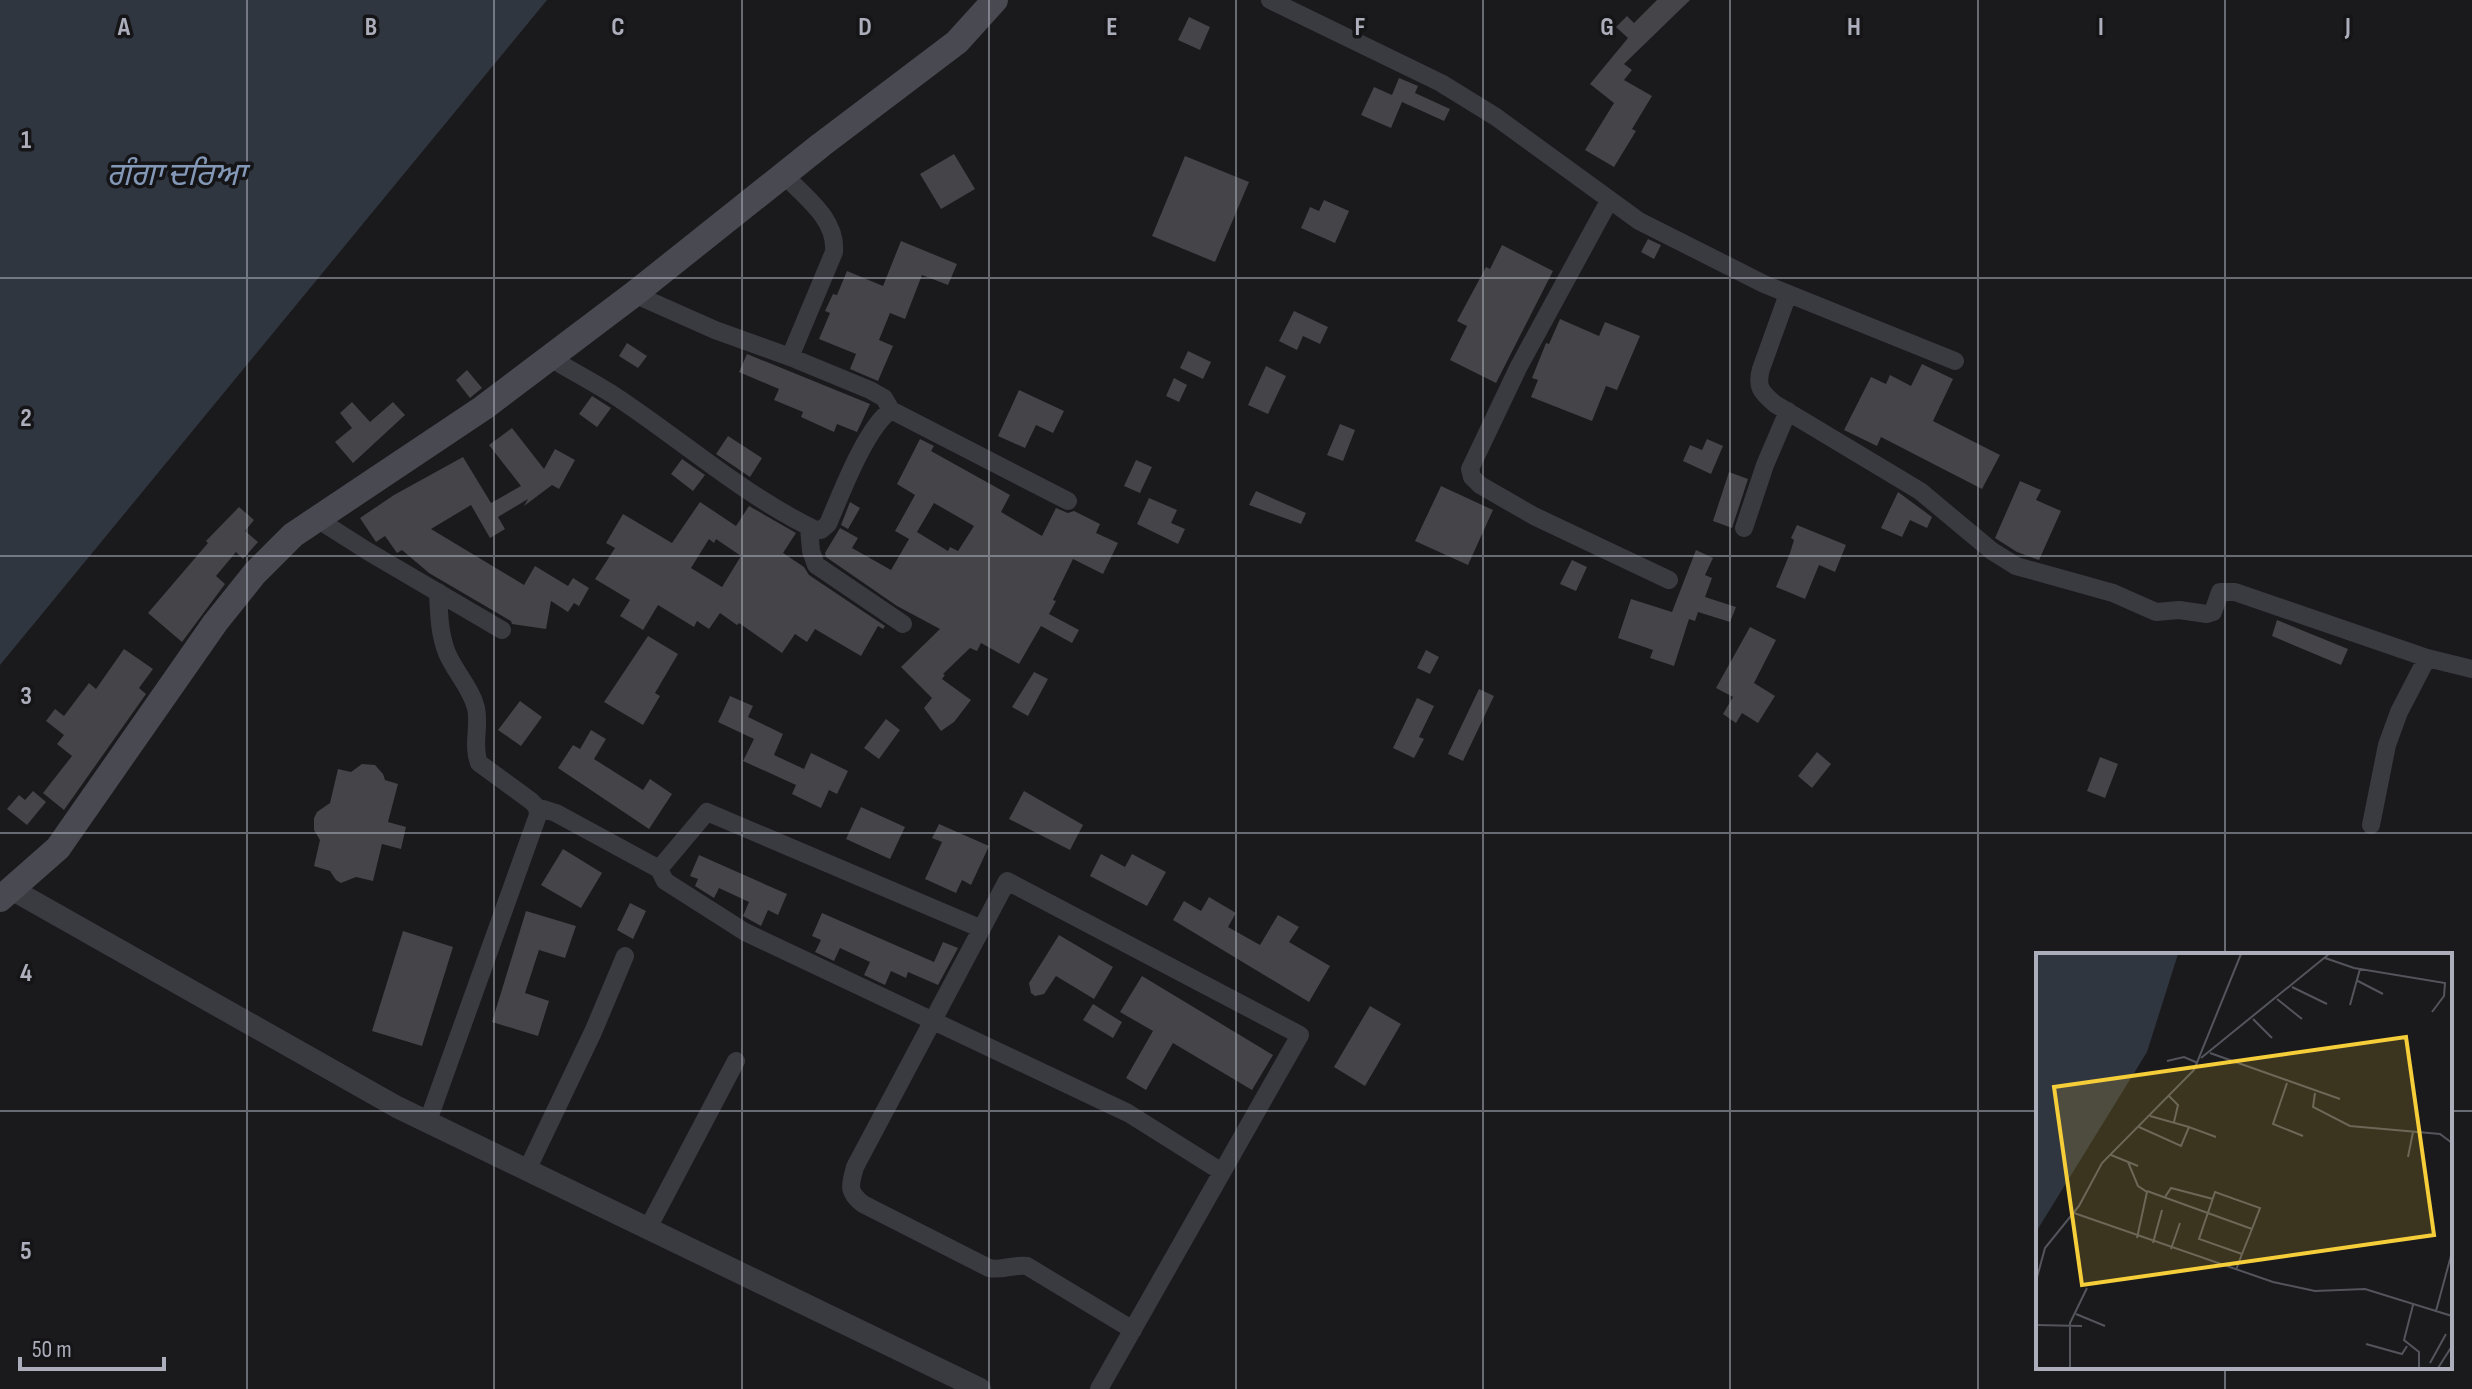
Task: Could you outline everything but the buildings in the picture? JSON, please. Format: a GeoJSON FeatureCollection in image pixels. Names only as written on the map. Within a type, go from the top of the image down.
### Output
{"type":"FeatureCollection","features":[{"type":"Feature","properties":{"kind":"main road"},"geometry":{"type":"LineString","coordinates":[[7,894],[58,848],[215,623],[293,535],[483,408],[634,294],[783,174],[957,42],[995,0]]}},
{"type":"Feature","properties":{"kind":"street"},"geometry":{"type":"LineString","coordinates":[[1270,0],[1441,83],[1496,117],[1639,221],[1788,294],[1955,361]]}},
{"type":"Feature","properties":{"kind":"street"},"geometry":{"type":"LineString","coordinates":[[783,174],[829,223],[835,243],[790,357]]}},
{"type":"Feature","properties":{"kind":"street"},"geometry":{"type":"LineString","coordinates":[[1609,201],[1518,368],[1470,469],[1472,477],[1480,485],[1534,516],[1669,580]]}},
{"type":"Feature","properties":{"kind":"street"},"geometry":{"type":"LineString","coordinates":[[634,294],[715,330],[870,390],[884,398],[891,410],[1068,501]]}},
{"type":"Feature","properties":{"kind":"street"},"geometry":{"type":"LineString","coordinates":[[1788,294],[1758,379],[1760,391],[1920,491],[1992,551],[2016,566],[2113,593],[2156,612],[2179,610],[2207,614],[2213,612],[2220,592],[2235,592],[2427,658],[2472,669]]}},
{"type":"Feature","properties":{"kind":"street"},"geometry":{"type":"LineString","coordinates":[[548,357],[612,394],[707,464],[785,515],[821,530],[828,524],[863,449],[879,422],[891,410]]}},
{"type":"Feature","properties":{"kind":"street"},"geometry":{"type":"LineString","coordinates":[[1744,528],[1765,465],[1788,411]]}},
{"type":"Feature","properties":{"kind":"street"},"geometry":{"type":"LineString","coordinates":[[317,519],[502,630]]}},
{"type":"Feature","properties":{"kind":"street"},"geometry":{"type":"LineString","coordinates":[[809,527],[816,565],[903,624]]}},
{"type":"Feature","properties":{"kind":"street"},"geometry":{"type":"LineString","coordinates":[[438,592],[441,634],[447,654],[476,708],[475,748],[479,763],[537,807],[556,813],[659,869],[665,881],[745,932],[1128,1113],[1222,1172]]}},
{"type":"Feature","properties":{"kind":"street"},"geometry":{"type":"LineString","coordinates":[[2371,825],[2387,745],[2399,712],[2427,658]]}},
{"type":"Feature","properties":{"kind":"street"},"geometry":{"type":"LineString","coordinates":[[428,1121],[537,823],[537,807]]}},
{"type":"Feature","properties":{"kind":"street"},"geometry":{"type":"LineString","coordinates":[[659,869],[707,812],[982,929]]}},
{"type":"Feature","properties":{"kind":"street"},"geometry":{"type":"LineString","coordinates":[[1099,1389],[1133,1330],[1300,1035],[1007,881],[855,1167],[849,1187],[852,1195],[863,1204],[989,1268],[998,1270],[1027,1266],[1133,1330]]}},
{"type":"Feature","properties":{"kind":"street"},"geometry":{"type":"LineString","coordinates":[[7,894],[397,1107],[980,1389]]}},
{"type":"Feature","properties":{"kind":"street"},"geometry":{"type":"LineString","coordinates":[[527,1170],[593,1032],[625,956]]}},
{"type":"Feature","properties":{"kind":"street"},"geometry":{"type":"LineString","coordinates":[[648,1228],[736,1061]]}},
{"type":"Feature","properties":{"kind":"water","name":"ਗੰਗਾ ਦਰਿਆ"},"geometry":{"type":"Polygon","coordinates":[[[0,0],[547,0],[0,665],[0,0]]]}}]}
